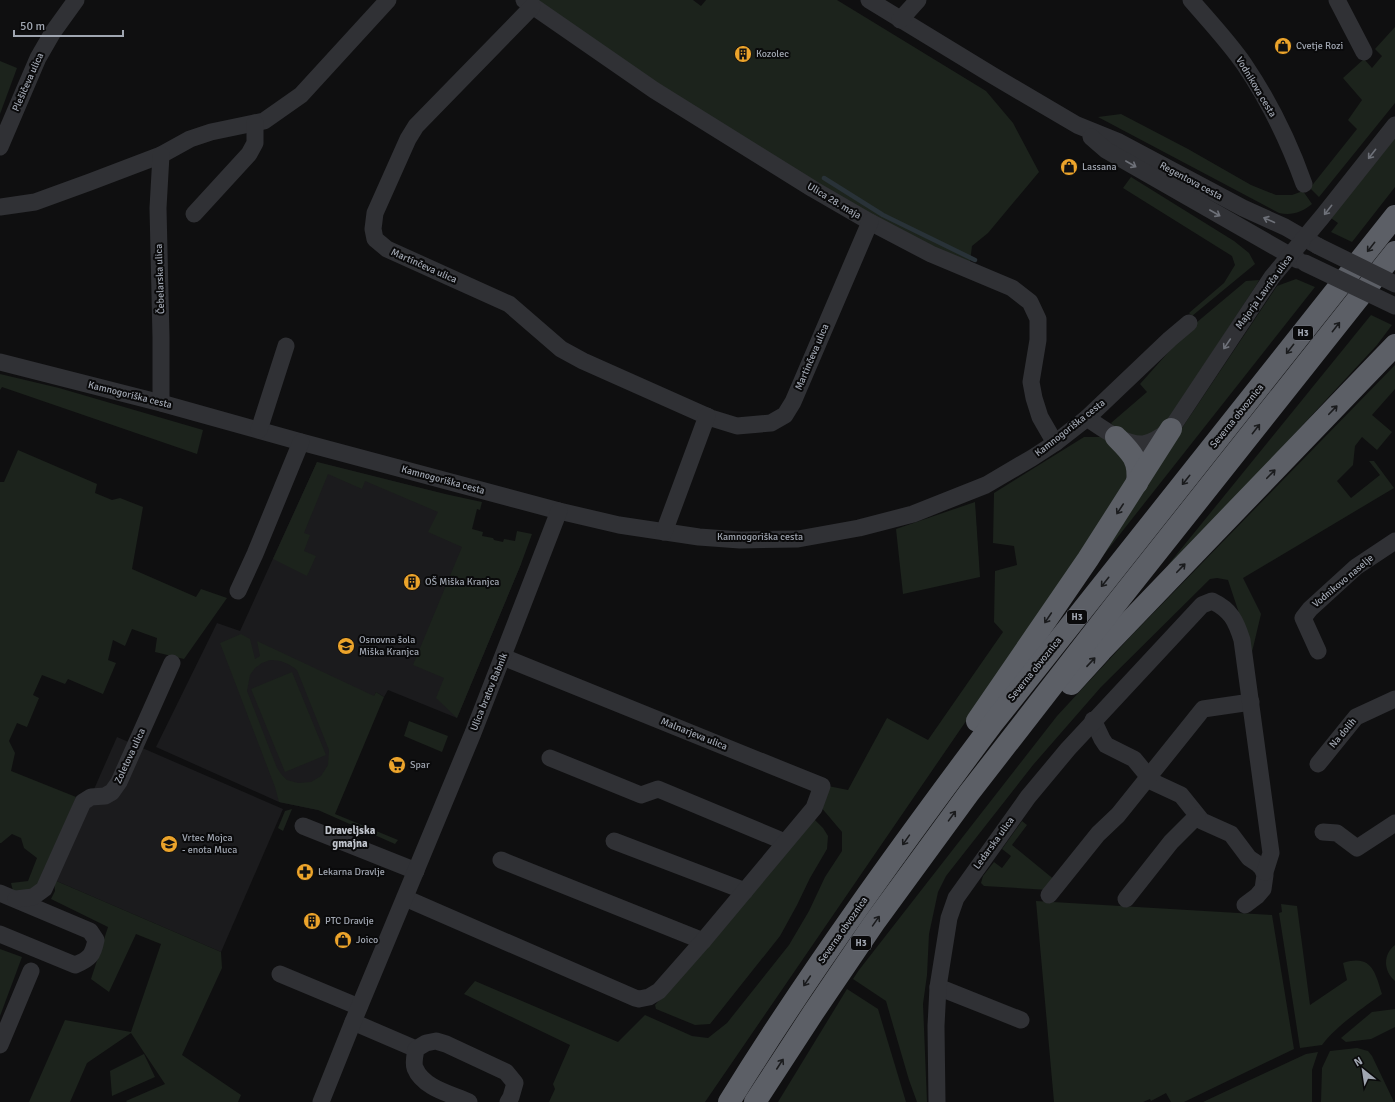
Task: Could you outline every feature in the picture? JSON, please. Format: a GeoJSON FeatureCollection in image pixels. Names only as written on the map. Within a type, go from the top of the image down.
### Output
{"type":"FeatureCollection","features":[{"type":"Feature","properties":{"kind":"highway","name":"Severna obvoznica"},"geometry":{"type":"LineString","coordinates":[[729,1102],[828,950],[993,722],[1395,216]]}},
{"type":"Feature","properties":{"kind":"highway","name":"H3"},"geometry":{"type":"LineString","coordinates":[[757,1100],[813,1012],[969,793],[1115,605],[1395,252]]}},
{"type":"Feature","properties":{"kind":"highway"},"geometry":{"type":"LineString","coordinates":[[969,793],[1027,734],[1106,645],[1395,345]]}},
{"type":"Feature","properties":{"kind":"highway"},"geometry":{"type":"LineString","coordinates":[[946,786],[956,757],[970,731],[1088,559],[1171,429]]}},
{"type":"Feature","properties":{"kind":"highway"},"geometry":{"type":"LineString","coordinates":[[1116,436],[1129,450],[1136,462],[1138,472],[1137,483]]}},
{"type":"Feature","properties":{"kind":"highway"},"geometry":{"type":"LineString","coordinates":[[715,1102],[748,1071]]}},
{"type":"Feature","properties":{"kind":"street","name":"Plešičeva ulica"},"geometry":{"type":"LineString","coordinates":[[0,147],[38,58],[53,32],[76,0]]}},
{"type":"Feature","properties":{"kind":"street"},"geometry":{"type":"LineString","coordinates":[[0,207],[35,202],[161,155],[190,139],[211,132],[264,121],[301,95],[388,0]]}},
{"type":"Feature","properties":{"kind":"street","name":"Regentova cesta"},"geometry":{"type":"LineString","coordinates":[[869,0],[1077,125],[1119,142],[1243,208],[1285,227],[1311,242]]}},
{"type":"Feature","properties":{"kind":"street"},"geometry":{"type":"LineString","coordinates":[[900,20],[918,0]]}},
{"type":"Feature","properties":{"kind":"street","name":"Vodnikova cesta"},"geometry":{"type":"LineString","coordinates":[[1192,0],[1244,63],[1282,129],[1304,184]]}},
{"type":"Feature","properties":{"kind":"street"},"geometry":{"type":"LineString","coordinates":[[1337,0],[1364,52]]}},
{"type":"Feature","properties":{"kind":"street","name":"Ulica 28. maja"},"geometry":{"type":"LineString","coordinates":[[528,3],[654,90],[870,222],[931,254],[1012,288],[1030,302],[1038,319],[1038,340],[1031,382],[1040,417],[1055,442]]}},
{"type":"Feature","properties":{"kind":"street","name":"Martinčeva ulica"},"geometry":{"type":"LineString","coordinates":[[528,3],[416,126],[376,213],[373,229],[375,239],[387,249],[509,304],[561,348],[583,361],[707,416],[737,426],[771,423],[785,415],[793,402],[870,222]]}},
{"type":"Feature","properties":{"kind":"street"},"geometry":{"type":"LineString","coordinates":[[194,214],[249,154],[254,143],[255,123]]}},
{"type":"Feature","properties":{"kind":"street","name":"Regentova cesta"},"geometry":{"type":"LineString","coordinates":[[1077,125],[1106,150],[1297,259]]}},
{"type":"Feature","properties":{"kind":"street","name":"Majorja Lavriča ulica"},"geometry":{"type":"LineString","coordinates":[[1171,429],[1272,277],[1297,259],[1311,242],[1395,125]]}},
{"type":"Feature","properties":{"kind":"street","name":"Čebelarska ulica"},"geometry":{"type":"LineString","coordinates":[[161,155],[158,208],[161,403]]}},
{"type":"Feature","properties":{"kind":"street"},"geometry":{"type":"LineString","coordinates":[[1311,242],[1395,284]]}},
{"type":"Feature","properties":{"kind":"street"},"geometry":{"type":"LineString","coordinates":[[1297,259],[1395,306]]}},
{"type":"Feature","properties":{"kind":"street","name":"Kamnogoriška cesta"},"geometry":{"type":"LineString","coordinates":[[0,362],[161,403],[559,511],[619,525],[699,537],[740,540],[798,539],[860,528],[913,514],[986,484],[1032,458],[1087,418],[1170,339],[1189,323]]}},
{"type":"Feature","properties":{"kind":"street"},"geometry":{"type":"LineString","coordinates":[[259,430],[286,346]]}},
{"type":"Feature","properties":{"kind":"street"},"geometry":{"type":"LineString","coordinates":[[664,532],[707,416]]}},
{"type":"Feature","properties":{"kind":"street"},"geometry":{"type":"LineString","coordinates":[[1087,418],[1116,436],[1132,442],[1145,444],[1156,440],[1171,429]]}},
{"type":"Feature","properties":{"kind":"street"},"geometry":{"type":"LineString","coordinates":[[238,592],[301,442]]}},
{"type":"Feature","properties":{"kind":"street","name":"Ulica bratov Babnik"},"geometry":{"type":"LineString","coordinates":[[321,1102],[503,657],[559,511]]}},
{"type":"Feature","properties":{"kind":"street","name":"Vodnikovo naselje"},"geometry":{"type":"LineString","coordinates":[[1318,650],[1303,618],[1310,609],[1356,567],[1395,541]]}},
{"type":"Feature","properties":{"kind":"street","name":"Ledarska ulica"},"geometry":{"type":"LineString","coordinates":[[937,1102],[936,1026],[938,987],[949,918],[956,898],[1028,797],[1093,720],[1202,605],[1212,601],[1222,606],[1236,621],[1242,640],[1271,853],[1264,872],[1265,881],[1263,889],[1257,896],[1245,905]]}},
{"type":"Feature","properties":{"kind":"street","name":"Malnarjeva ulica"},"geometry":{"type":"LineString","coordinates":[[405,898],[639,999],[649,997],[659,991],[703,941],[814,808],[822,786],[503,657]]}},
{"type":"Feature","properties":{"kind":"street","name":"Zoletova ulica"},"geometry":{"type":"LineString","coordinates":[[16,900],[33,897],[44,889],[83,802],[91,797],[105,796],[112,792],[119,782],[172,663]]}},
{"type":"Feature","properties":{"kind":"street","name":"Na dolih"},"geometry":{"type":"LineString","coordinates":[[1318,764],[1356,717],[1395,699]]}},
{"type":"Feature","properties":{"kind":"street"},"geometry":{"type":"LineString","coordinates":[[1049,895],[1098,834],[1118,815],[1203,709],[1251,702]]}},
{"type":"Feature","properties":{"kind":"street"},"geometry":{"type":"LineString","coordinates":[[1093,720],[1102,740],[1106,745],[1134,759],[1148,777],[1156,784],[1181,796],[1197,816],[1205,823],[1230,834],[1246,855],[1260,865],[1264,872]]}},
{"type":"Feature","properties":{"kind":"street"},"geometry":{"type":"LineString","coordinates":[[550,758],[641,795],[658,789],[785,842]]}},
{"type":"Feature","properties":{"kind":"street"},"geometry":{"type":"LineString","coordinates":[[1126,899],[1171,842],[1197,816]]}},
{"type":"Feature","properties":{"kind":"street"},"geometry":{"type":"LineString","coordinates":[[1323,832],[1337,833],[1357,848],[1395,823]]}},
{"type":"Feature","properties":{"kind":"street"},"geometry":{"type":"LineString","coordinates":[[303,826],[416,871]]}},
{"type":"Feature","properties":{"kind":"street"},"geometry":{"type":"LineString","coordinates":[[614,841],[745,891]]}},
{"type":"Feature","properties":{"kind":"street"},"geometry":{"type":"LineString","coordinates":[[501,860],[703,941]]}},
{"type":"Feature","properties":{"kind":"street"},"geometry":{"type":"LineString","coordinates":[[0,893],[90,931],[96,940],[94,952],[85,961],[75,965],[0,934]]}},
{"type":"Feature","properties":{"kind":"street"},"geometry":{"type":"LineString","coordinates":[[0,1045],[31,970]]}},
{"type":"Feature","properties":{"kind":"street"},"geometry":{"type":"LineString","coordinates":[[280,974],[356,1015],[416,1050]]}},
{"type":"Feature","properties":{"kind":"street"},"geometry":{"type":"LineString","coordinates":[[938,987],[1021,1020]]}},
{"type":"Feature","properties":{"kind":"street"},"geometry":{"type":"LineString","coordinates":[[469,1102],[431,1086],[421,1078],[414,1067],[416,1050],[426,1043],[436,1041],[446,1044],[506,1072],[515,1083],[508,1102]]}},
{"type":"Feature","properties":{"kind":"shaded area"},"geometry":{"type":"Polygon","coordinates":[[[535,0],[693,0],[701,6],[706,0],[837,0],[986,91],[1013,123],[1039,172],[988,233],[972,246],[969,270],[813,189],[535,0]]]}},
{"type":"Feature","properties":{"kind":"shaded area"},"geometry":{"type":"Polygon","coordinates":[[[1395,27],[1395,103],[1319,197],[1310,188],[1357,129],[1348,120],[1362,100],[1343,78],[1364,59],[1372,68],[1382,56],[1375,49],[1395,27]]]}},
{"type":"Feature","properties":{"kind":"shaded area"},"geometry":{"type":"Polygon","coordinates":[[[0,61],[17,68],[0,114],[0,61]]]}},
{"type":"Feature","properties":{"kind":"shaded area"},"geometry":{"type":"Polygon","coordinates":[[[1121,114],[1188,149],[1251,185],[1276,195],[1292,195],[1303,191],[1312,204],[1297,213],[1279,213],[1098,117],[1121,114]]]}},
{"type":"Feature","properties":{"kind":"shaded area"},"geometry":{"type":"Polygon","coordinates":[[[1395,138],[1395,187],[1352,242],[1331,232],[1338,223],[1331,218],[1395,138]]]}},
{"type":"Feature","properties":{"kind":"shaded area"},"geometry":{"type":"Polygon","coordinates":[[[1131,177],[1234,241],[1249,253],[1255,264],[1192,316],[1189,313],[1224,283],[1235,265],[1232,256],[1123,188],[1131,177]]]}},
{"type":"Feature","properties":{"kind":"shaded area"},"geometry":{"type":"Polygon","coordinates":[[[1296,279],[1315,287],[1102,557],[1097,555],[1277,286],[1296,279]]]}},
{"type":"Feature","properties":{"kind":"shaded area"},"geometry":{"type":"Polygon","coordinates":[[[1259,280],[1161,431],[1145,441],[1121,436],[1111,423],[1147,392],[1140,384],[1190,328],[1246,281],[1259,280]]]}},
{"type":"Feature","properties":{"kind":"shaded area"},"geometry":{"type":"Polygon","coordinates":[[[1371,315],[1392,325],[1377,345],[1172,566],[1168,565],[1371,315]]]}},
{"type":"Feature","properties":{"kind":"shaded area"},"geometry":{"type":"Polygon","coordinates":[[[1395,365],[1395,389],[1372,415],[1392,432],[1377,450],[1362,437],[1355,446],[1353,465],[1337,481],[1351,498],[1380,475],[1369,461],[1374,461],[1394,488],[1243,578],[1261,614],[1252,652],[1228,580],[1217,578],[1210,579],[1101,687],[1033,765],[946,876],[938,892],[929,934],[927,975],[923,1004],[927,1102],[917,1102],[886,1001],[853,979],[1057,716],[1130,637],[1395,365]]]}},
{"type":"Feature","properties":{"kind":"shaded area"},"geometry":{"type":"Polygon","coordinates":[[[0,374],[59,388],[203,430],[197,454],[2,387],[0,390],[0,374]]]}},
{"type":"Feature","properties":{"kind":"shaded area"},"geometry":{"type":"Polygon","coordinates":[[[1084,437],[1106,437],[1129,461],[1125,489],[705,1102],[549,1102],[555,1089],[553,1084],[570,1045],[464,994],[475,981],[618,1042],[645,1015],[692,1036],[708,1038],[727,1023],[789,945],[809,911],[825,877],[842,851],[842,832],[820,806],[828,786],[848,790],[887,718],[928,740],[1003,632],[994,622],[995,571],[1017,565],[1014,546],[993,543],[994,493],[1084,437]]]}},
{"type":"Feature","properties":{"kind":"shaded area"},"geometry":{"type":"Polygon","coordinates":[[[18,450],[97,484],[95,493],[112,500],[120,498],[143,507],[132,569],[196,597],[201,589],[227,598],[184,659],[155,652],[157,638],[132,629],[125,646],[113,640],[108,660],[116,663],[103,694],[68,679],[65,684],[42,675],[33,695],[39,698],[27,727],[17,723],[9,741],[15,753],[11,771],[76,797],[39,886],[28,894],[13,891],[11,883],[28,881],[37,858],[24,848],[21,838],[12,834],[0,843],[0,482],[4,482],[18,450]]]}},
{"type":"Feature","properties":{"kind":"shaded area","name":"Osnovna šola Miška Kranjca"},"geometry":{"type":"Polygon","coordinates":[[[317,462],[464,499],[452,537],[521,564],[457,718],[388,690],[384,697],[376,692],[324,810],[279,802],[156,747],[217,623],[240,631],[317,462]]]}},
{"type":"Feature","properties":{"kind":"shaded area"},"geometry":{"type":"Polygon","coordinates":[[[317,462],[482,502],[480,510],[477,509],[472,529],[483,532],[482,536],[503,542],[504,539],[515,541],[517,531],[532,534],[457,718],[436,698],[444,678],[413,665],[462,547],[428,532],[438,512],[365,481],[362,489],[328,474],[304,533],[310,535],[304,551],[316,556],[307,576],[273,559],[317,462]]]}},
{"type":"Feature","properties":{"kind":"shaded area"},"geometry":{"type":"Polygon","coordinates":[[[975,502],[980,577],[903,594],[896,529],[975,502]]]}},
{"type":"Feature","properties":{"kind":"shaded area"},"geometry":{"type":"Polygon","coordinates":[[[241,634],[250,639],[255,659],[260,656],[257,641],[374,696],[376,692],[384,697],[335,814],[398,840],[395,844],[318,810],[279,802],[275,787],[220,643],[241,634]],[[270,660],[255,668],[250,675],[247,691],[277,768],[281,774],[287,780],[298,783],[311,782],[321,776],[328,765],[329,750],[297,670],[284,662],[270,660]]]}},
{"type":"Feature","properties":{"kind":"shaded area"},"geometry":{"type":"Polygon","coordinates":[[[292,672],[326,755],[285,772],[251,689],[292,672]]]}},
{"type":"Feature","properties":{"kind":"shaded area"},"geometry":{"type":"Polygon","coordinates":[[[409,721],[448,736],[442,752],[404,736],[409,721]]]}},
{"type":"Feature","properties":{"kind":"shaded area","name":"Vrtec Mojca - enota Muca"},"geometry":{"type":"Polygon","coordinates":[[[117,737],[283,809],[221,952],[54,880],[117,737]]]}},
{"type":"Feature","properties":{"kind":"shaded area"},"geometry":{"type":"Polygon","coordinates":[[[292,809],[283,831],[278,828],[285,811],[292,809]]]}},
{"type":"Feature","properties":{"kind":"shaded area"},"geometry":{"type":"Polygon","coordinates":[[[814,819],[823,828],[828,836],[827,849],[780,936],[710,1024],[695,1025],[656,1009],[655,1005],[708,945],[814,819]]]}},
{"type":"Feature","properties":{"kind":"shaded area"},"geometry":{"type":"Polygon","coordinates":[[[1022,821],[1027,825],[1012,845],[1056,881],[1049,890],[984,886],[981,883],[983,876],[994,862],[1002,868],[1011,856],[1002,849],[1022,821]]]}},
{"type":"Feature","properties":{"kind":"shaded area"},"geometry":{"type":"Polygon","coordinates":[[[54,880],[221,952],[222,968],[182,1055],[241,1095],[238,1102],[127,1102],[126,1101],[165,1084],[131,1033],[87,1063],[70,1102],[29,1102],[65,1020],[131,1032],[161,944],[136,934],[109,992],[91,979],[108,927],[51,899],[55,891],[54,880]]]}},
{"type":"Feature","properties":{"kind":"shaded area"},"geometry":{"type":"Polygon","coordinates":[[[1036,901],[1272,915],[1294,1049],[1184,1102],[1171,1102],[1166,1093],[1151,1101],[1150,1099],[1143,1102],[1054,1102],[1036,901]]]}},
{"type":"Feature","properties":{"kind":"shaded area"},"geometry":{"type":"Polygon","coordinates":[[[1281,904],[1297,906],[1310,1005],[1347,980],[1343,963],[1352,961],[1360,961],[1370,966],[1377,978],[1382,994],[1342,1024],[1322,1045],[1300,1048],[1279,913],[1282,912],[1281,904]]]}},
{"type":"Feature","properties":{"kind":"shaded area"},"geometry":{"type":"Polygon","coordinates":[[[1395,945],[1395,981],[1388,972],[1386,963],[1388,953],[1395,945]]]}},
{"type":"Feature","properties":{"kind":"shaded area"},"geometry":{"type":"Polygon","coordinates":[[[0,949],[22,957],[0,1016],[0,949]]]}},
{"type":"Feature","properties":{"kind":"shaded area"},"geometry":{"type":"Polygon","coordinates":[[[847,989],[878,1009],[906,1102],[778,1102],[847,989]]]}},
{"type":"Feature","properties":{"kind":"shaded area"},"geometry":{"type":"Polygon","coordinates":[[[1395,1009],[1395,1027],[1371,1039],[1346,1042],[1341,1038],[1372,1012],[1395,1009]]]}},
{"type":"Feature","properties":{"kind":"shaded area"},"geometry":{"type":"Polygon","coordinates":[[[1357,1048],[1368,1051],[1372,1056],[1394,1102],[1321,1102],[1322,1068],[1330,1051],[1357,1048]]]}},
{"type":"Feature","properties":{"kind":"shaded area"},"geometry":{"type":"Polygon","coordinates":[[[1318,1052],[1312,1070],[1312,1102],[1203,1102],[1306,1054],[1318,1052]]]}},
{"type":"Feature","properties":{"kind":"shaded area"},"geometry":{"type":"Polygon","coordinates":[[[144,1054],[155,1077],[112,1096],[110,1071],[144,1054]]]}},
{"type":"Feature","properties":{"kind":"waterway"},"geometry":{"type":"LineString","coordinates":[[824,178],[883,215],[975,260]]}},
{"type":"Feature","properties":{"kind":"place","name":"Cvetje Rozi"},"geometry":{"type":"Point","coordinates":[1283,46]}},
{"type":"Feature","properties":{"kind":"place","name":"Kozolec"},"geometry":{"type":"Point","coordinates":[743,54]}},
{"type":"Feature","properties":{"kind":"place","name":"Lassana"},"geometry":{"type":"Point","coordinates":[1069,167]}},
{"type":"Feature","properties":{"kind":"place","name":"OŠ Miška Kranjca"},"geometry":{"type":"Point","coordinates":[412,582]}},
{"type":"Feature","properties":{"kind":"place","name":"Osnovna šola Miška Kranjca"},"geometry":{"type":"Point","coordinates":[346,646]}},
{"type":"Feature","properties":{"kind":"place","name":"Spar"},"geometry":{"type":"Point","coordinates":[397,765]}},
{"type":"Feature","properties":{"kind":"place","name":"Vrtec Mojca - enota Muca"},"geometry":{"type":"Point","coordinates":[169,844]}},
{"type":"Feature","properties":{"kind":"place","name":"Lekarna Dravlje"},"geometry":{"type":"Point","coordinates":[305,872]}},
{"type":"Feature","properties":{"kind":"place","name":"PTC Dravlje"},"geometry":{"type":"Point","coordinates":[312,921]}},
{"type":"Feature","properties":{"kind":"place","name":"Joico"},"geometry":{"type":"Point","coordinates":[343,940]}},
{"type":"Feature","properties":{"kind":"district","name":"Draveljska gmajna"},"geometry":{"type":"Point","coordinates":[350,836]}}]}
